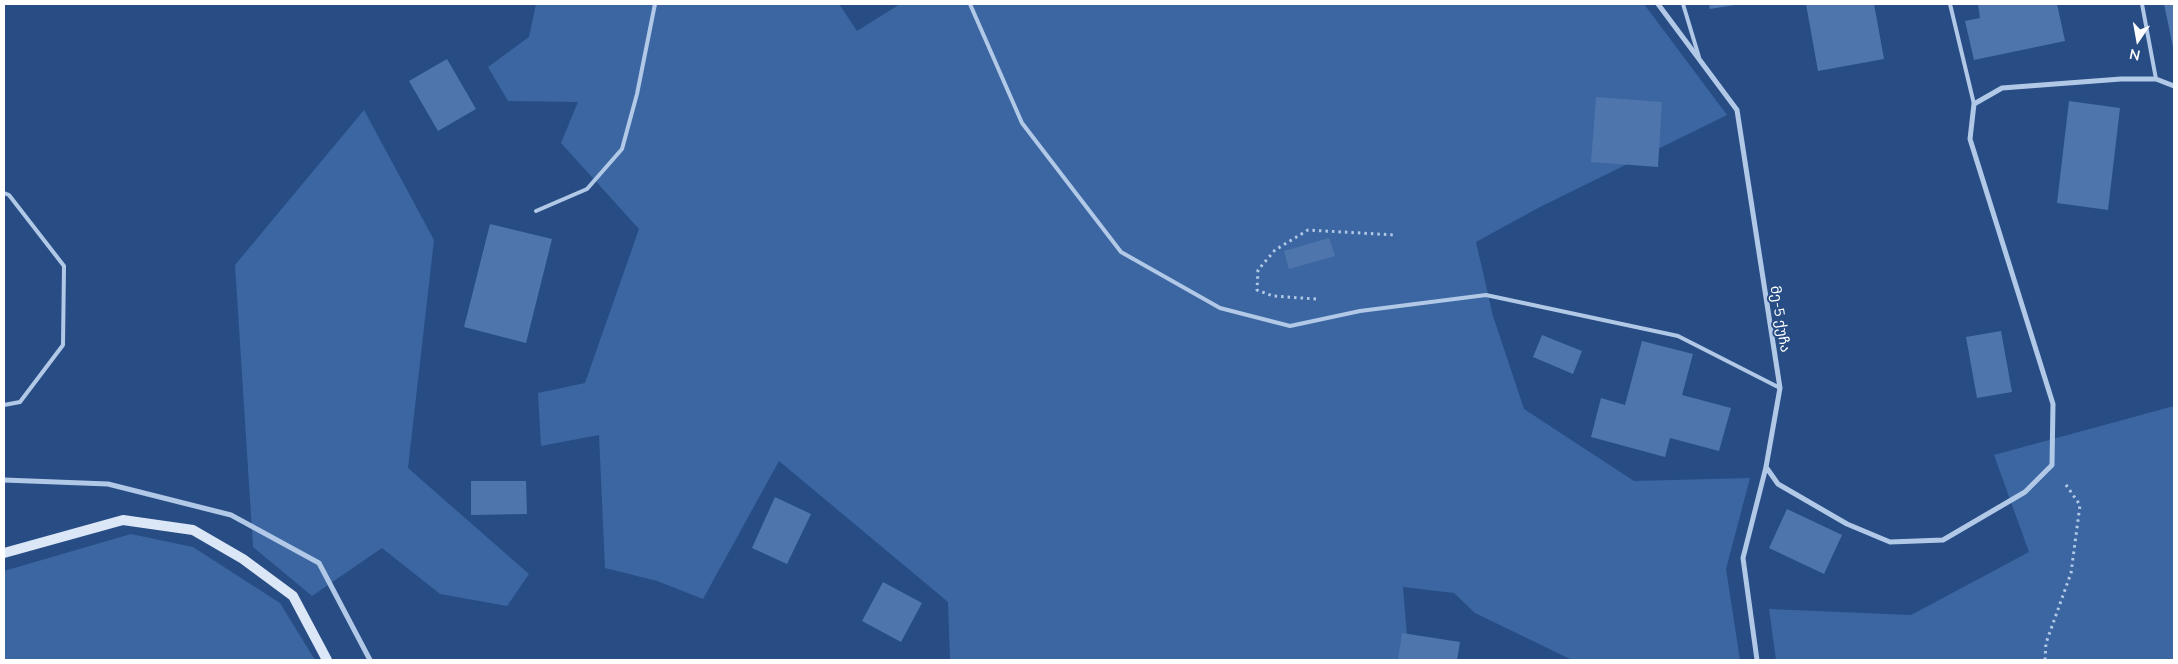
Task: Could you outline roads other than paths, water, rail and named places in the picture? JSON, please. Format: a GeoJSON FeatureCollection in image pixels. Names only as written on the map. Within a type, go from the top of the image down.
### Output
{"type":"FeatureCollection","features":[{"type":"Feature","properties":{"kind":"street","name":"მე-5 ქუჩა"},"geometry":{"type":"LineString","coordinates":[[1658,4],[1738,110],[1780,388],[1766,466],[1743,558],[1757,660]]}},
{"type":"Feature","properties":{"kind":"street"},"geometry":{"type":"LineString","coordinates":[[1766,466],[1778,484],[1847,524],[1890,542],[1943,540],[2025,492],[2052,465],[2053,404],[1970,139],[1974,104],[2002,88],[2121,79],[2156,79],[2174,86]]}},
{"type":"Feature","properties":{"kind":"street"},"geometry":{"type":"LineString","coordinates":[[4,480],[108,484],[231,515],[319,563],[370,660]]}},
{"type":"Feature","properties":{"kind":"street"},"geometry":{"type":"LineString","coordinates":[[4,552],[123,520],[193,530],[243,559],[293,596],[327,660]]}},
{"type":"Feature","properties":{"kind":"lane"},"geometry":{"type":"LineString","coordinates":[[536,211],[587,189],[622,149],[637,94],[655,4]]}},
{"type":"Feature","properties":{"kind":"lane"},"geometry":{"type":"LineString","coordinates":[[970,4],[1022,123],[1120,252],[1220,308],[1290,326],[1360,311],[1486,295],[1678,336],[1780,388]]}},
{"type":"Feature","properties":{"kind":"lane"},"geometry":{"type":"LineString","coordinates":[[1683,4],[1699,59]]}},
{"type":"Feature","properties":{"kind":"lane"},"geometry":{"type":"LineString","coordinates":[[1950,4],[1974,104]]}},
{"type":"Feature","properties":{"kind":"lane"},"geometry":{"type":"LineString","coordinates":[[2142,4],[2156,79]]}},
{"type":"Feature","properties":{"kind":"lane"},"geometry":{"type":"LineString","coordinates":[[4,193],[9,195],[64,266],[63,345],[20,402],[4,405]]}}]}
